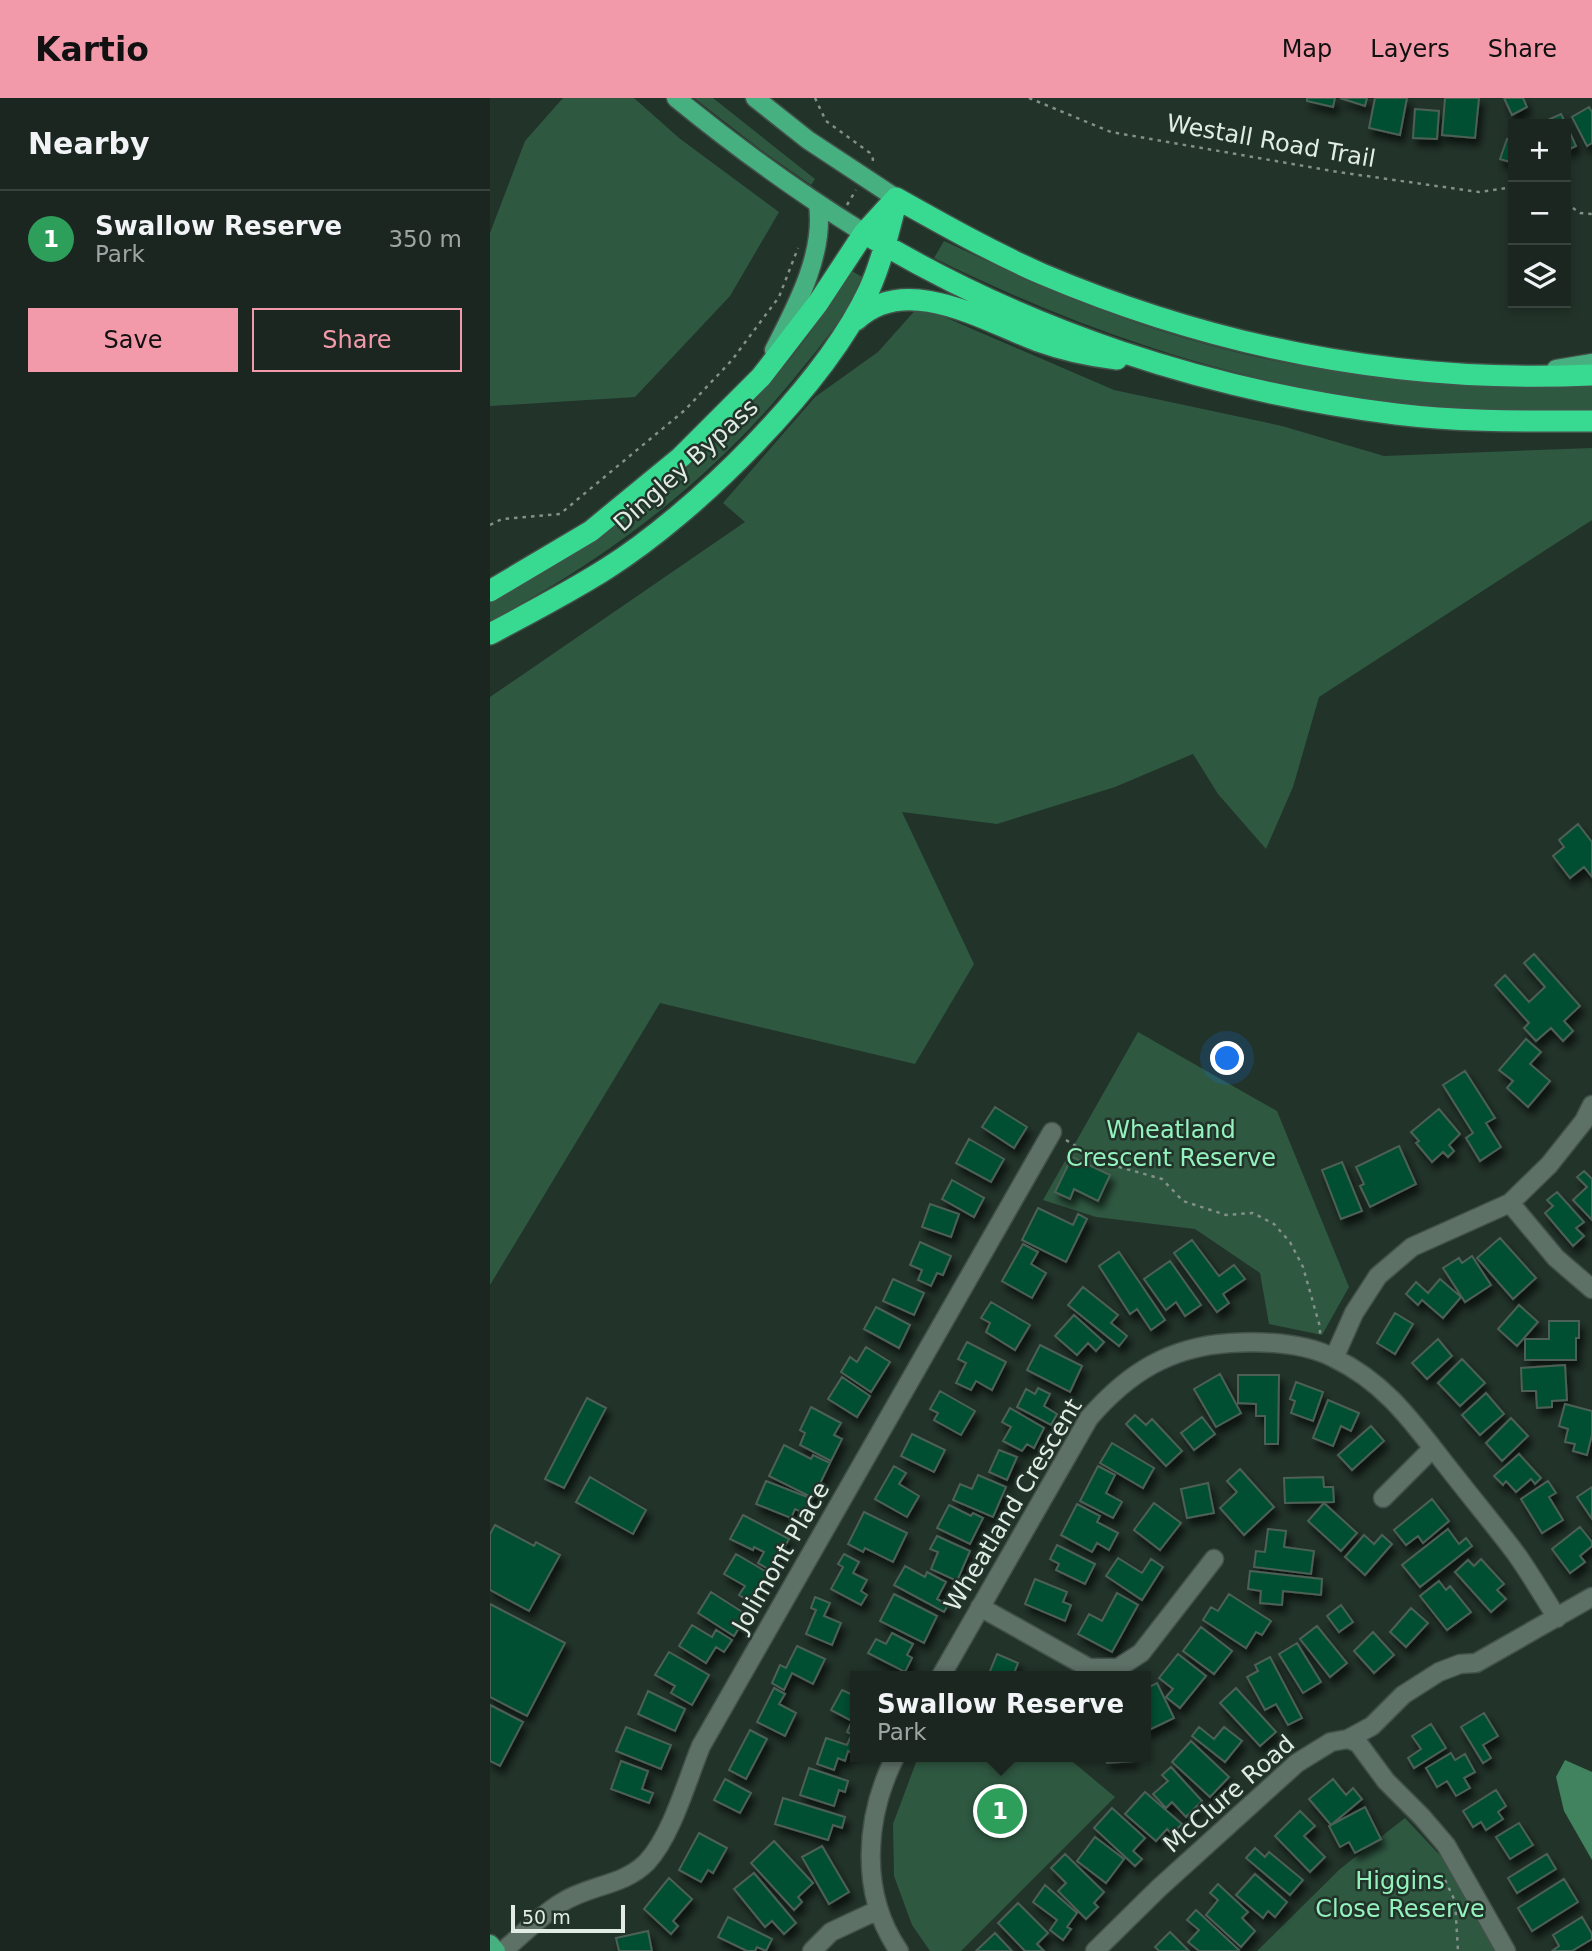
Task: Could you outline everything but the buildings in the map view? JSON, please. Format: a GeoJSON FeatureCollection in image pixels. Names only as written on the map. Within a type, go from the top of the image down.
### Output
{"type":"FeatureCollection","features":[{"type":"Feature","properties":{"kind":"highway","name":"Dingley Bypass"},"geometry":{"type":"LineString","coordinates":[[490,591],[591,531],[681,457],[761,377],[818,303],[864,233],[896,199]]}},
{"type":"Feature","properties":{"kind":"highway","name":"Dingley Bypass"},"geometry":{"type":"LineString","coordinates":[[490,634],[607,569],[661,530],[771,425],[848,328],[869,289],[885,246],[896,199]]}},
{"type":"Feature","properties":{"kind":"highway"},"geometry":{"type":"LineString","coordinates":[[896,199],[1040,273],[1137,311],[1237,340],[1345,363],[1440,374],[1519,377],[1592,375]]}},
{"type":"Feature","properties":{"kind":"highway"},"geometry":{"type":"LineString","coordinates":[[864,233],[971,290],[1031,318],[1160,364],[1264,393],[1399,414],[1507,421],[1592,421]]}},
{"type":"Feature","properties":{"kind":"highway"},"geometry":{"type":"LineString","coordinates":[[848,328],[867,311],[883,303],[920,301],[967,311],[1039,341],[1088,355],[1160,364]]}},
{"type":"Feature","properties":{"kind":"main road"},"geometry":{"type":"LineString","coordinates":[[676,98],[744,152],[864,233]]}},
{"type":"Feature","properties":{"kind":"main road"},"geometry":{"type":"LineString","coordinates":[[755,98],[799,133],[896,199]]}},
{"type":"Feature","properties":{"kind":"main road"},"geometry":{"type":"LineString","coordinates":[[761,377],[803,291],[816,241],[818,204]]}},
{"type":"Feature","properties":{"kind":"main road"},"geometry":{"type":"LineString","coordinates":[[1519,377],[1592,363]]}},
{"type":"Feature","properties":{"kind":"main road"},"geometry":{"type":"LineString","coordinates":[[490,1944],[496,1951]]}},
{"type":"Feature","properties":{"kind":"street"},"geometry":{"type":"LineString","coordinates":[[1327,1355],[1378,1276],[1412,1247],[1510,1203],[1549,1165],[1584,1121],[1592,1105]]}},
{"type":"Feature","properties":{"kind":"street","name":"Jolimont Place"},"geometry":{"type":"LineString","coordinates":[[503,1951],[562,1902],[590,1889],[619,1881],[646,1864],[663,1841],[701,1746],[1052,1132]]}},
{"type":"Feature","properties":{"kind":"street"},"geometry":{"type":"LineString","coordinates":[[1510,1203],[1556,1258],[1592,1289]]}},
{"type":"Feature","properties":{"kind":"street","name":"Wheatland Crescent"},"geometry":{"type":"LineString","coordinates":[[943,1671],[1089,1418],[1133,1375],[1171,1355],[1221,1344],[1267,1342],[1327,1355],[1371,1381],[1405,1410],[1518,1556],[1557,1618]]}},
{"type":"Feature","properties":{"kind":"street"},"geometry":{"type":"LineString","coordinates":[[1383,1498],[1433,1448]]}},
{"type":"Feature","properties":{"kind":"street"},"geometry":{"type":"LineString","coordinates":[[980,1607],[1089,1668],[1118,1668],[1141,1653],[1214,1559]]}},
{"type":"Feature","properties":{"kind":"street","name":"McClure Road"},"geometry":{"type":"LineString","coordinates":[[1107,1947],[1159,1888],[1297,1763],[1331,1742],[1348,1739],[1372,1727],[1403,1695],[1438,1672],[1460,1664],[1476,1663],[1592,1597]]}},
{"type":"Feature","properties":{"kind":"street"},"geometry":{"type":"LineString","coordinates":[[1348,1739],[1358,1743],[1386,1781],[1446,1845],[1506,1951]]}},
{"type":"Feature","properties":{"kind":"street"},"geometry":{"type":"LineString","coordinates":[[892,1762],[877,1800],[870,1839],[870,1858],[878,1910],[899,1951]]}},
{"type":"Feature","properties":{"kind":"street"},"geometry":{"type":"LineString","coordinates":[[812,1951],[831,1932],[878,1910]]}},
{"type":"Feature","properties":{"kind":"path"},"geometry":{"type":"LineString","coordinates":[[815,98],[826,121],[872,156],[873,162],[839,218]]}},
{"type":"Feature","properties":{"kind":"path","name":"Westall Road Trail"},"geometry":{"type":"LineString","coordinates":[[1029,98],[1111,132],[1338,172],[1479,192],[1508,188]]}},
{"type":"Feature","properties":{"kind":"path"},"geometry":{"type":"LineString","coordinates":[[1571,207],[1580,213],[1592,214]]}},
{"type":"Feature","properties":{"kind":"path"},"geometry":{"type":"LineString","coordinates":[[490,525],[502,519],[560,514],[685,410],[732,360],[779,297],[801,241],[816,241]]}},
{"type":"Feature","properties":{"kind":"path"},"geometry":{"type":"LineString","coordinates":[[1052,1132],[1102,1162],[1162,1179],[1183,1201],[1226,1215],[1253,1213],[1274,1224],[1290,1242],[1304,1267],[1327,1355]]}},
{"type":"Feature","properties":{"kind":"path"},"geometry":{"type":"LineString","coordinates":[[1441,1870],[1455,1901],[1458,1951]]}},
{"type":"Feature","properties":{"kind":"green space"},"geometry":{"type":"Polygon","coordinates":[[[563,98],[634,98],[679,138],[779,212],[730,296],[635,397],[490,406],[490,233],[525,141],[563,98]]]}},
{"type":"Feature","properties":{"kind":"green space"},"geometry":{"type":"Polygon","coordinates":[[[694,98],[713,98],[815,179],[811,185],[761,150],[694,98]]]}},
{"type":"Feature","properties":{"kind":"green space"},"geometry":{"type":"Polygon","coordinates":[[[944,241],[1089,306],[1212,346],[1295,365],[1379,376],[1592,382],[1592,413],[1486,411],[1423,406],[1359,398],[1233,372],[1111,334],[992,285],[934,258],[944,241]]]}},
{"type":"Feature","properties":{"kind":"green space"},"geometry":{"type":"Polygon","coordinates":[[[852,271],[864,278],[843,315],[767,410],[732,446],[696,480],[619,542],[578,570],[490,621],[490,603],[599,537],[648,501],[694,462],[737,420],[778,374],[816,325],[852,271]]]}},
{"type":"Feature","properties":{"kind":"green space"},"geometry":{"type":"Polygon","coordinates":[[[919,306],[1114,390],[1282,426],[1384,456],[1592,448],[1592,520],[1319,697],[1293,787],[1266,849],[1218,794],[1193,754],[1115,787],[997,824],[902,812],[974,964],[915,1064],[660,1003],[490,1285],[490,697],[745,522],[723,503],[815,397],[878,352],[919,306]]]}},
{"type":"Feature","properties":{"kind":"green space","name":"Wheatland Crescent Reserve"},"geometry":{"type":"Polygon","coordinates":[[[1138,1032],[1277,1111],[1349,1287],[1322,1335],[1269,1324],[1260,1273],[1195,1229],[1096,1217],[1043,1200],[1138,1032]]]}},
{"type":"Feature","properties":{"kind":"green space"},"geometry":{"type":"Polygon","coordinates":[[[916,1762],[1073,1762],[1115,1797],[961,1951],[930,1951],[912,1925],[894,1876],[893,1824],[916,1762]]]}},
{"type":"Feature","properties":{"kind":"green space","name":"Higgins Close Reserve"},"geometry":{"type":"Polygon","coordinates":[[[1405,1818],[1449,1865],[1496,1951],[1257,1951],[1340,1869],[1405,1818]]]}},
{"type":"Feature","properties":{"kind":"shaded area"},"geometry":{"type":"Polygon","coordinates":[[[1565,1760],[1592,1772],[1592,1860],[1564,1811],[1556,1777],[1565,1760]]]}},
{"type":"Feature","properties":{"kind":"place","name":"Swallow Reserve"},"geometry":{"type":"Point","coordinates":[1000,1811]}}]}
